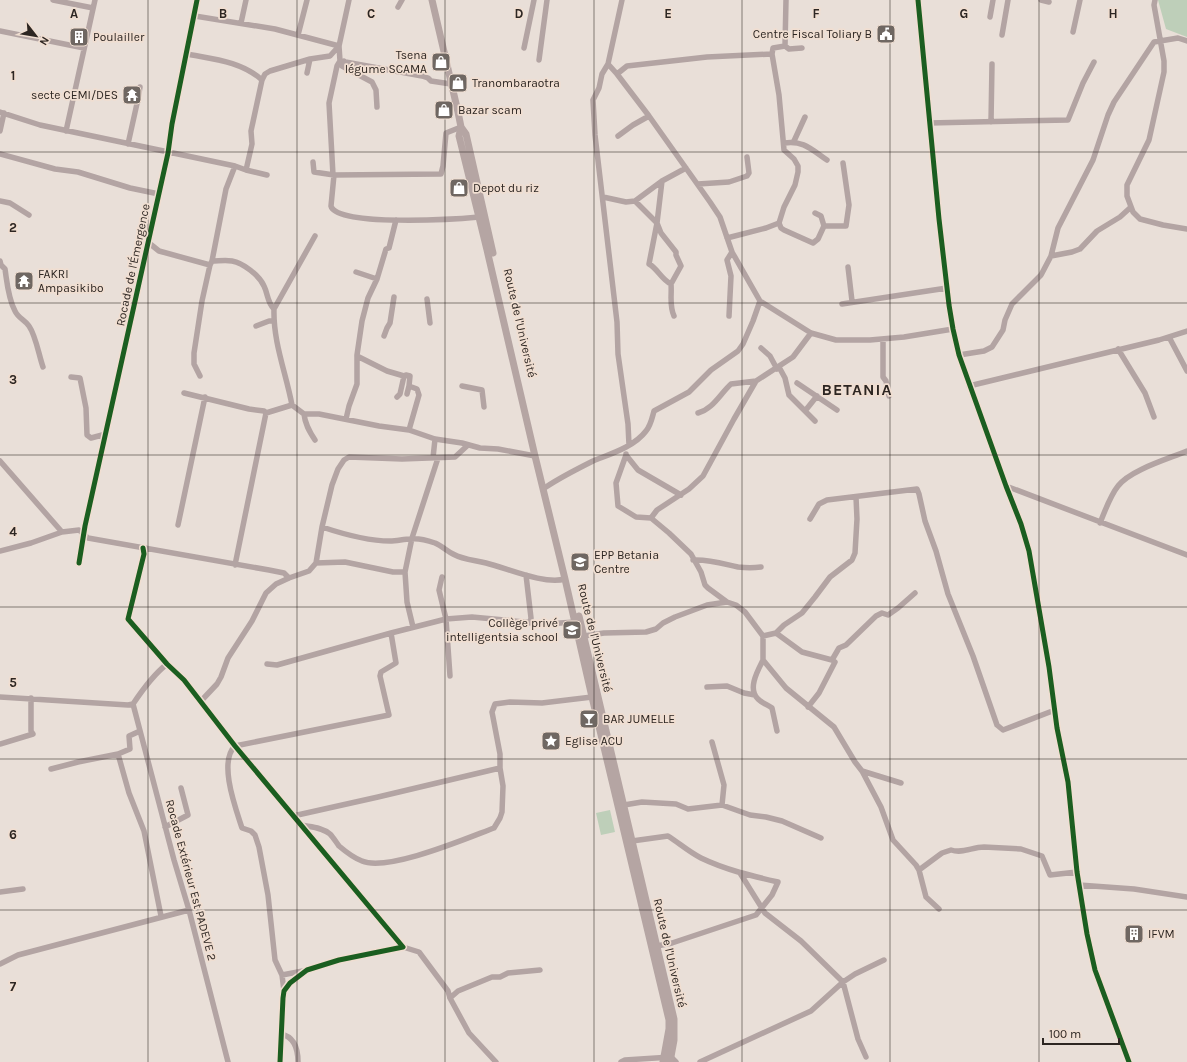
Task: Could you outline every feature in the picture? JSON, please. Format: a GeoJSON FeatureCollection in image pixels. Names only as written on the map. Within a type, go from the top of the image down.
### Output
{"type":"FeatureCollection","features":[{"type":"Feature","properties":{"kind":"main road","name":"Route de l'Université"},"geometry":{"type":"LineString","coordinates":[[432,0],[461,127],[467,138],[546,487],[584,636],[674,1019],[674,1034],[669,1060]]}},
{"type":"Feature","properties":{"kind":"main road","name":"Route de l'Université"},"geometry":{"type":"LineString","coordinates":[[461,127],[459,136],[535,456],[566,579],[592,697],[668,1020],[669,1060]]}},
{"type":"Feature","properties":{"kind":"street"},"geometry":{"type":"LineString","coordinates":[[53,0],[93,8]]}},
{"type":"Feature","properties":{"kind":"street"},"geometry":{"type":"LineString","coordinates":[[66,131],[95,0]]}},
{"type":"Feature","properties":{"kind":"street","name":"Rocade de l'Émergence"},"geometry":{"type":"LineString","coordinates":[[79,563],[85,526],[168,153],[197,0]]}},
{"type":"Feature","properties":{"kind":"street"},"geometry":{"type":"LineString","coordinates":[[241,23],[246,0]]}},
{"type":"Feature","properties":{"kind":"street"},"geometry":{"type":"LineString","coordinates":[[298,34],[307,0]]}},
{"type":"Feature","properties":{"kind":"street"},"geometry":{"type":"LineString","coordinates":[[349,0],[339,46],[342,66],[372,82],[376,90],[377,107]]}},
{"type":"Feature","properties":{"kind":"street"},"geometry":{"type":"LineString","coordinates":[[398,7],[402,0]]}},
{"type":"Feature","properties":{"kind":"street"},"geometry":{"type":"LineString","coordinates":[[524,48],[534,0]]}},
{"type":"Feature","properties":{"kind":"street"},"geometry":{"type":"LineString","coordinates":[[539,60],[547,0]]}},
{"type":"Feature","properties":{"kind":"street"},"geometry":{"type":"LineString","coordinates":[[622,0],[608,64],[602,74],[599,88],[593,100],[595,135],[617,322],[618,354],[628,424],[626,456],[616,483],[618,506],[636,517],[651,518],[669,533],[691,554],[708,588],[727,602],[736,605],[745,612],[763,636],[763,660],[755,675],[755,695],[758,699],[772,708],[777,731]]}},
{"type":"Feature","properties":{"kind":"street"},"geometry":{"type":"LineString","coordinates":[[785,46],[786,0]]}},
{"type":"Feature","properties":{"kind":"street"},"geometry":{"type":"LineString","coordinates":[[918,0],[929,123],[947,288],[953,329],[959,355],[1021,524],[1029,551],[1068,782],[1077,872],[1087,934],[1095,970],[1129,1062]]}},
{"type":"Feature","properties":{"kind":"street"},"geometry":{"type":"LineString","coordinates":[[990,17],[993,0]]}},
{"type":"Feature","properties":{"kind":"street"},"geometry":{"type":"LineString","coordinates":[[1002,35],[1008,0]]}},
{"type":"Feature","properties":{"kind":"street"},"geometry":{"type":"LineString","coordinates":[[1041,0],[1049,2]]}},
{"type":"Feature","properties":{"kind":"street"},"geometry":{"type":"LineString","coordinates":[[1073,32],[1080,0]]}},
{"type":"Feature","properties":{"kind":"street"},"geometry":{"type":"LineString","coordinates":[[1155,0],[1154,5],[1164,61],[1164,72],[1149,140],[1127,185],[1127,196],[1130,207],[1140,219],[1187,229]]}},
{"type":"Feature","properties":{"kind":"street"},"geometry":{"type":"LineString","coordinates":[[194,16],[275,29],[339,46]]}},
{"type":"Feature","properties":{"kind":"street"},"geometry":{"type":"LineString","coordinates":[[0,30],[84,48]]}},
{"type":"Feature","properties":{"kind":"street"},"geometry":{"type":"LineString","coordinates":[[959,355],[984,351],[992,347],[1003,330],[1005,320],[1012,304],[1042,275],[1052,256],[1058,228],[1093,160],[1108,115],[1114,102],[1154,42],[1178,38],[1187,41]]}},
{"type":"Feature","properties":{"kind":"street"},"geometry":{"type":"LineString","coordinates":[[246,170],[252,144],[251,132],[264,74],[310,59],[330,56],[339,46]]}},
{"type":"Feature","properties":{"kind":"street"},"geometry":{"type":"LineString","coordinates":[[802,48],[789,48],[785,46],[773,48],[772,54],[779,95],[784,150],[794,159],[798,166],[795,185],[784,207],[779,223],[781,228],[784,230],[813,243],[818,238],[824,226],[821,216],[815,213]]}},
{"type":"Feature","properties":{"kind":"street"},"geometry":{"type":"LineString","coordinates":[[187,54],[226,61],[243,68],[262,80]]}},
{"type":"Feature","properties":{"kind":"street"},"geometry":{"type":"LineString","coordinates":[[617,74],[627,66],[708,57],[772,54]]}},
{"type":"Feature","properties":{"kind":"street"},"geometry":{"type":"LineString","coordinates":[[307,73],[310,59]]}},
{"type":"Feature","properties":{"kind":"street"},"geometry":{"type":"LineString","coordinates":[[342,61],[422,76],[431,81],[451,84]]}},
{"type":"Feature","properties":{"kind":"street"},"geometry":{"type":"LineString","coordinates":[[342,61],[337,66],[329,103],[334,175],[331,206],[332,210],[348,217],[381,220],[453,220],[479,217]]}},
{"type":"Feature","properties":{"kind":"street"},"geometry":{"type":"LineString","coordinates":[[929,123],[1068,120],[1094,62]]}},
{"type":"Feature","properties":{"kind":"street"},"geometry":{"type":"LineString","coordinates":[[608,64],[649,116],[720,217],[732,252],[760,301],[811,333],[836,340],[883,339],[953,329]]}},
{"type":"Feature","properties":{"kind":"street"},"geometry":{"type":"LineString","coordinates":[[991,122],[992,64]]}},
{"type":"Feature","properties":{"kind":"street"},"geometry":{"type":"LineString","coordinates":[[128,144],[140,87]]}},
{"type":"Feature","properties":{"kind":"street"},"geometry":{"type":"LineString","coordinates":[[0,131],[2,113],[40,126],[235,166],[267,175]]}},
{"type":"Feature","properties":{"kind":"street"},"geometry":{"type":"LineString","coordinates":[[618,136],[649,116]]}},
{"type":"Feature","properties":{"kind":"street"},"geometry":{"type":"LineString","coordinates":[[794,141],[805,117]]}},
{"type":"Feature","properties":{"kind":"street"},"geometry":{"type":"LineString","coordinates":[[313,162],[314,172],[334,175],[441,174],[446,133],[461,127]]}},
{"type":"Feature","properties":{"kind":"street"},"geometry":{"type":"LineString","coordinates":[[784,143],[794,141],[808,147],[827,160]]}},
{"type":"Feature","properties":{"kind":"street"},"geometry":{"type":"LineString","coordinates":[[0,154],[55,169],[83,173],[130,188],[159,194]]}},
{"type":"Feature","properties":{"kind":"street"},"geometry":{"type":"LineString","coordinates":[[698,184],[729,182],[747,176],[747,157]]}},
{"type":"Feature","properties":{"kind":"street"},"geometry":{"type":"LineString","coordinates":[[824,226],[846,226],[849,205],[843,163]]}},
{"type":"Feature","properties":{"kind":"street"},"geometry":{"type":"LineString","coordinates":[[200,376],[194,364],[194,353],[202,301],[226,188],[235,166]]}},
{"type":"Feature","properties":{"kind":"street"},"geometry":{"type":"LineString","coordinates":[[603,197],[626,202],[635,201],[662,181],[686,168]]}},
{"type":"Feature","properties":{"kind":"street"},"geometry":{"type":"LineString","coordinates":[[662,181],[657,223],[649,264],[656,269],[667,282],[671,284]]}},
{"type":"Feature","properties":{"kind":"street"},"geometry":{"type":"LineString","coordinates":[[0,201],[10,203],[29,215]]}},
{"type":"Feature","properties":{"kind":"street"},"geometry":{"type":"LineString","coordinates":[[635,201],[657,223],[661,233],[676,252],[681,266],[671,284],[672,298],[670,307],[674,316]]}},
{"type":"Feature","properties":{"kind":"street"},"geometry":{"type":"LineString","coordinates":[[1052,256],[1080,249],[1097,230],[1120,217],[1130,207]]}},
{"type":"Feature","properties":{"kind":"street"},"geometry":{"type":"LineString","coordinates":[[346,419],[352,397],[358,384],[357,356],[362,321],[368,298],[377,279],[386,249],[389,248],[396,220]]}},
{"type":"Feature","properties":{"kind":"street"},"geometry":{"type":"LineString","coordinates":[[726,238],[766,228],[779,223]]}},
{"type":"Feature","properties":{"kind":"street"},"geometry":{"type":"LineString","coordinates":[[315,236],[274,309],[275,336],[292,405],[304,414],[319,414],[409,430],[435,439],[462,443],[480,448],[498,449],[535,456]]}},
{"type":"Feature","properties":{"kind":"street"},"geometry":{"type":"LineString","coordinates":[[149,243],[159,251],[211,263],[232,261],[250,270],[262,282],[270,304],[274,309]]}},
{"type":"Feature","properties":{"kind":"street"},"geometry":{"type":"LineString","coordinates":[[729,316],[731,276],[727,260],[732,252]]}},
{"type":"Feature","properties":{"kind":"street"},"geometry":{"type":"LineString","coordinates":[[0,261],[1,265],[5,269],[14,310],[19,318],[28,325],[32,331],[42,367]]}},
{"type":"Feature","properties":{"kind":"street"},"geometry":{"type":"LineString","coordinates":[[848,267],[852,301]]}},
{"type":"Feature","properties":{"kind":"street"},"geometry":{"type":"LineString","coordinates":[[356,272],[377,279]]}},
{"type":"Feature","properties":{"kind":"street"},"geometry":{"type":"LineString","coordinates":[[842,304],[852,301],[947,288]]}},
{"type":"Feature","properties":{"kind":"street"},"geometry":{"type":"LineString","coordinates":[[384,336],[386,328],[390,323],[394,297]]}},
{"type":"Feature","properties":{"kind":"street"},"geometry":{"type":"LineString","coordinates":[[427,299],[430,323]]}},
{"type":"Feature","properties":{"kind":"street"},"geometry":{"type":"LineString","coordinates":[[546,487],[592,462],[627,446],[645,432],[650,424],[654,411],[689,392],[711,370],[738,351],[743,344],[760,301]]}},
{"type":"Feature","properties":{"kind":"street"},"geometry":{"type":"LineString","coordinates":[[256,326],[269,321],[274,321]]}},
{"type":"Feature","properties":{"kind":"street"},"geometry":{"type":"LineString","coordinates":[[970,386],[1118,349],[1170,338],[1187,331]]}},
{"type":"Feature","properties":{"kind":"street"},"geometry":{"type":"LineString","coordinates":[[698,413],[704,412],[710,408],[731,384],[756,381],[778,368],[793,357],[811,333]]}},
{"type":"Feature","properties":{"kind":"street"},"geometry":{"type":"LineString","coordinates":[[1170,338],[1187,371]]}},
{"type":"Feature","properties":{"kind":"street"},"geometry":{"type":"LineString","coordinates":[[883,339],[883,377],[886,381],[889,396]]}},
{"type":"Feature","properties":{"kind":"street"},"geometry":{"type":"LineString","coordinates":[[761,348],[770,356],[785,378],[789,395],[815,421]]}},
{"type":"Feature","properties":{"kind":"street"},"geometry":{"type":"LineString","coordinates":[[1118,349],[1145,393],[1154,417]]}},
{"type":"Feature","properties":{"kind":"street"},"geometry":{"type":"LineString","coordinates":[[357,356],[387,371],[404,376],[410,376],[407,394]]}},
{"type":"Feature","properties":{"kind":"street"},"geometry":{"type":"LineString","coordinates":[[397,397],[400,394],[404,376]]}},
{"type":"Feature","properties":{"kind":"street"},"geometry":{"type":"LineString","coordinates":[[71,377],[80,378],[86,408],[87,435],[91,438],[106,434]]}},
{"type":"Feature","properties":{"kind":"street"},"geometry":{"type":"LineString","coordinates":[[651,518],[657,510],[681,495],[703,476],[756,381]]}},
{"type":"Feature","properties":{"kind":"street"},"geometry":{"type":"LineString","coordinates":[[797,383],[837,410]]}},
{"type":"Feature","properties":{"kind":"street"},"geometry":{"type":"LineString","coordinates":[[409,386],[417,389],[419,396],[409,430]]}},
{"type":"Feature","properties":{"kind":"street"},"geometry":{"type":"LineString","coordinates":[[462,386],[482,390],[484,407]]}},
{"type":"Feature","properties":{"kind":"street"},"geometry":{"type":"LineString","coordinates":[[184,393],[205,397],[248,409],[264,411],[266,413],[292,405]]}},
{"type":"Feature","properties":{"kind":"street"},"geometry":{"type":"LineString","coordinates":[[805,412],[817,396]]}},
{"type":"Feature","properties":{"kind":"street"},"geometry":{"type":"LineString","coordinates":[[178,525],[205,397]]}},
{"type":"Feature","properties":{"kind":"street"},"geometry":{"type":"LineString","coordinates":[[234,565],[266,413]]}},
{"type":"Feature","properties":{"kind":"street"},"geometry":{"type":"LineString","coordinates":[[304,414],[308,430],[315,440]]}},
{"type":"Feature","properties":{"kind":"street"},"geometry":{"type":"LineString","coordinates":[[413,627],[407,602],[406,572],[412,538],[435,458],[435,439]]}},
{"type":"Feature","properties":{"kind":"street"},"geometry":{"type":"LineString","coordinates":[[200,701],[217,684],[228,658],[252,621],[266,593],[276,584],[309,571],[316,563],[322,527],[332,485],[344,460],[349,457],[402,459],[455,457],[468,445]]}},
{"type":"Feature","properties":{"kind":"street"},"geometry":{"type":"LineString","coordinates":[[1100,523],[1117,487],[1123,480],[1187,451]]}},
{"type":"Feature","properties":{"kind":"street"},"geometry":{"type":"LineString","coordinates":[[626,456],[638,470],[681,495]]}},
{"type":"Feature","properties":{"kind":"street"},"geometry":{"type":"LineString","coordinates":[[0,461],[62,532]]}},
{"type":"Feature","properties":{"kind":"street"},"geometry":{"type":"LineString","coordinates":[[1006,486],[1187,555]]}},
{"type":"Feature","properties":{"kind":"street"},"geometry":{"type":"LineString","coordinates":[[810,519],[819,504],[827,500],[917,489],[925,521],[936,551],[948,594],[973,656],[997,725],[1002,730],[1055,710]]}},
{"type":"Feature","properties":{"kind":"street"},"geometry":{"type":"LineString","coordinates":[[763,636],[776,633],[784,625],[802,613],[830,577],[852,560],[855,548],[857,519],[856,497]]}},
{"type":"Feature","properties":{"kind":"street"},"geometry":{"type":"LineString","coordinates":[[322,527],[355,536],[385,541],[412,538],[435,543],[454,555],[472,561],[552,580],[566,579]]}},
{"type":"Feature","properties":{"kind":"street"},"geometry":{"type":"LineString","coordinates":[[0,550],[31,543],[62,532],[79,530],[88,538],[284,573],[289,578]]}},
{"type":"Feature","properties":{"kind":"street"},"geometry":{"type":"LineString","coordinates":[[143,548],[144,554],[128,619],[167,664],[184,680],[235,746],[300,825],[317,842],[403,947]]}},
{"type":"Feature","properties":{"kind":"street"},"geometry":{"type":"LineString","coordinates":[[693,560],[700,559],[740,567],[761,567]]}},
{"type":"Feature","properties":{"kind":"street"},"geometry":{"type":"LineString","coordinates":[[316,563],[345,562],[393,572],[406,572]]}},
{"type":"Feature","properties":{"kind":"street"},"geometry":{"type":"LineString","coordinates":[[526,575],[531,618],[530,623]]}},
{"type":"Feature","properties":{"kind":"street"},"geometry":{"type":"LineString","coordinates":[[442,577],[439,590],[446,619],[450,676]]}},
{"type":"Feature","properties":{"kind":"street"},"geometry":{"type":"LineString","coordinates":[[832,660],[839,648],[846,645],[876,616],[882,613],[888,615],[893,612],[915,592]]}},
{"type":"Feature","properties":{"kind":"street"},"geometry":{"type":"LineString","coordinates":[[584,636],[646,632],[656,629],[663,623],[675,617],[707,605],[727,602]]}},
{"type":"Feature","properties":{"kind":"street"},"geometry":{"type":"LineString","coordinates":[[266,664],[277,665],[446,619],[472,617],[546,624],[576,622]]}},
{"type":"Feature","properties":{"kind":"street"},"geometry":{"type":"LineString","coordinates":[[280,1062],[284,991],[282,975],[275,960],[268,895],[259,847],[252,831],[242,828],[232,798],[228,756],[235,746],[388,715],[380,676],[381,672],[396,663],[391,633]]}},
{"type":"Feature","properties":{"kind":"street"},"geometry":{"type":"LineString","coordinates":[[776,633],[802,652],[811,656],[832,660]]}},
{"type":"Feature","properties":{"kind":"street"},"geometry":{"type":"LineString","coordinates":[[763,660],[786,688],[834,727],[854,762],[862,771],[881,807],[893,840],[916,865],[919,870],[926,897],[939,909]]}},
{"type":"Feature","properties":{"kind":"street"},"geometry":{"type":"LineString","coordinates":[[808,707],[819,693],[826,680],[835,662],[832,660]]}},
{"type":"Feature","properties":{"kind":"street"},"geometry":{"type":"LineString","coordinates":[[0,697],[128,705],[133,704],[158,670],[167,664]]}},
{"type":"Feature","properties":{"kind":"street"},"geometry":{"type":"LineString","coordinates":[[707,687],[727,686],[744,693],[755,695]]}},
{"type":"Feature","properties":{"kind":"street"},"geometry":{"type":"LineString","coordinates":[[300,825],[318,828],[329,833],[350,855],[361,861],[369,863],[384,862],[420,855],[494,828],[502,812],[503,786],[500,768],[500,754],[492,712],[495,704],[510,702],[542,703],[592,697]]}},
{"type":"Feature","properties":{"kind":"street"},"geometry":{"type":"LineString","coordinates":[[0,744],[34,734],[32,731],[31,698]]}},
{"type":"Feature","properties":{"kind":"street","name":"Rocade Extérieur Est PADEVE 2"},"geometry":{"type":"LineString","coordinates":[[133,704],[165,827],[189,910],[228,1062]]}},
{"type":"Feature","properties":{"kind":"street"},"geometry":{"type":"LineString","coordinates":[[51,769],[118,754],[130,749],[129,736],[140,731]]}},
{"type":"Feature","properties":{"kind":"street"},"geometry":{"type":"LineString","coordinates":[[712,742],[724,785],[722,806]]}},
{"type":"Feature","properties":{"kind":"street"},"geometry":{"type":"LineString","coordinates":[[118,754],[128,793],[144,831],[161,916]]}},
{"type":"Feature","properties":{"kind":"street"},"geometry":{"type":"LineString","coordinates":[[293,816],[500,768]]}},
{"type":"Feature","properties":{"kind":"street"},"geometry":{"type":"LineString","coordinates":[[862,771],[901,783]]}},
{"type":"Feature","properties":{"kind":"street"},"geometry":{"type":"LineString","coordinates":[[165,827],[188,815],[181,788]]}},
{"type":"Feature","properties":{"kind":"street"},"geometry":{"type":"LineString","coordinates":[[624,805],[642,802],[676,804],[688,809],[722,806],[750,815],[782,821],[821,838]]}},
{"type":"Feature","properties":{"kind":"street"},"geometry":{"type":"LineString","coordinates":[[632,840],[668,836],[701,858],[740,873],[778,882],[772,895],[756,915],[672,943],[657,946]]}},
{"type":"Feature","properties":{"kind":"street"},"geometry":{"type":"LineString","coordinates":[[919,870],[942,853],[951,850],[958,852],[984,847],[1022,849],[1042,856],[1050,875],[1077,872]]}},
{"type":"Feature","properties":{"kind":"street"},"geometry":{"type":"LineString","coordinates":[[740,873],[762,909],[801,941],[843,982],[858,1039],[866,1057]]}},
{"type":"Feature","properties":{"kind":"street"},"geometry":{"type":"LineString","coordinates":[[1079,885],[1134,889],[1187,897]]}},
{"type":"Feature","properties":{"kind":"street"},"geometry":{"type":"LineString","coordinates":[[0,892],[23,889]]}},
{"type":"Feature","properties":{"kind":"street"},"geometry":{"type":"LineString","coordinates":[[0,964],[18,956],[161,916],[189,910]]}},
{"type":"Feature","properties":{"kind":"street"},"geometry":{"type":"LineString","coordinates":[[282,975],[307,970],[339,960],[403,947],[419,952],[448,991],[450,998],[468,1033],[496,1062]]}},
{"type":"Feature","properties":{"kind":"street"},"geometry":{"type":"LineString","coordinates":[[700,1062],[811,1011],[843,982],[855,974],[884,960]]}},
{"type":"Feature","properties":{"kind":"street"},"geometry":{"type":"LineString","coordinates":[[284,991],[290,983],[307,970]]}},
{"type":"Feature","properties":{"kind":"street"},"geometry":{"type":"LineString","coordinates":[[450,998],[458,991],[508,973],[540,970]]}},
{"type":"Feature","properties":{"kind":"street"},"geometry":{"type":"LineString","coordinates":[[281,1034],[286,1035],[293,1041],[296,1047],[298,1062]]}},
{"type":"Feature","properties":{"kind":"street"},"geometry":{"type":"LineString","coordinates":[[621,1062],[625,1060],[669,1060]]}},
{"type":"Feature","properties":{"kind":"green space"},"geometry":{"type":"Polygon","coordinates":[[[1158,0],[1187,0],[1187,37],[1166,29],[1158,0]]]}},
{"type":"Feature","properties":{"kind":"green space"},"geometry":{"type":"Polygon","coordinates":[[[610,810],[615,832],[601,835],[596,813],[610,810]]]}},
{"type":"Feature","properties":{"kind":"cycle path"},"geometry":{"type":"LineString","coordinates":[[79,563],[85,526],[168,153],[172,124],[197,0]]}},
{"type":"Feature","properties":{"kind":"cycle path"},"geometry":{"type":"LineString","coordinates":[[918,0],[939,219],[953,329],[959,355],[1021,524],[1029,551],[1049,667],[1057,728],[1068,782],[1077,872],[1087,934],[1095,970],[1129,1062]]}},
{"type":"Feature","properties":{"kind":"cycle path"},"geometry":{"type":"LineString","coordinates":[[143,548],[144,554],[128,619],[167,664],[184,680],[235,746],[403,947],[339,960],[307,970],[290,983],[284,991],[283,998],[280,1062]]}},
{"type":"Feature","properties":{"kind":"place","name":"Centre Fiscal Toliary B"},"geometry":{"type":"Point","coordinates":[886,34]}},
{"type":"Feature","properties":{"kind":"place","name":"Poulailler"},"geometry":{"type":"Point","coordinates":[79,37]}},
{"type":"Feature","properties":{"kind":"place","name":"Tsena légume SCAMA"},"geometry":{"type":"Point","coordinates":[441,62]}},
{"type":"Feature","properties":{"kind":"place","name":"Tranombaraotra"},"geometry":{"type":"Point","coordinates":[458,83]}},
{"type":"Feature","properties":{"kind":"place","name":"secte CEMI/DES"},"geometry":{"type":"Point","coordinates":[132,95]}},
{"type":"Feature","properties":{"kind":"place","name":"Bazar scam"},"geometry":{"type":"Point","coordinates":[444,110]}},
{"type":"Feature","properties":{"kind":"place","name":"Depot du riz"},"geometry":{"type":"Point","coordinates":[459,188]}},
{"type":"Feature","properties":{"kind":"place","name":"FAKRI Ampasikibo"},"geometry":{"type":"Point","coordinates":[24,281]}},
{"type":"Feature","properties":{"kind":"place","name":"EPP Betania Centre"},"geometry":{"type":"Point","coordinates":[580,562]}},
{"type":"Feature","properties":{"kind":"place","name":"Collège privé intelligentsia school"},"geometry":{"type":"Point","coordinates":[572,630]}},
{"type":"Feature","properties":{"kind":"place","name":"BAR JUMELLE"},"geometry":{"type":"Point","coordinates":[589,719]}},
{"type":"Feature","properties":{"kind":"place","name":"Eglise ACU"},"geometry":{"type":"Point","coordinates":[551,741]}},
{"type":"Feature","properties":{"kind":"place","name":"IFVM"},"geometry":{"type":"Point","coordinates":[1134,934]}},
{"type":"Feature","properties":{"kind":"district","name":"BETANIA"},"geometry":{"type":"Point","coordinates":[857,389]}}]}
